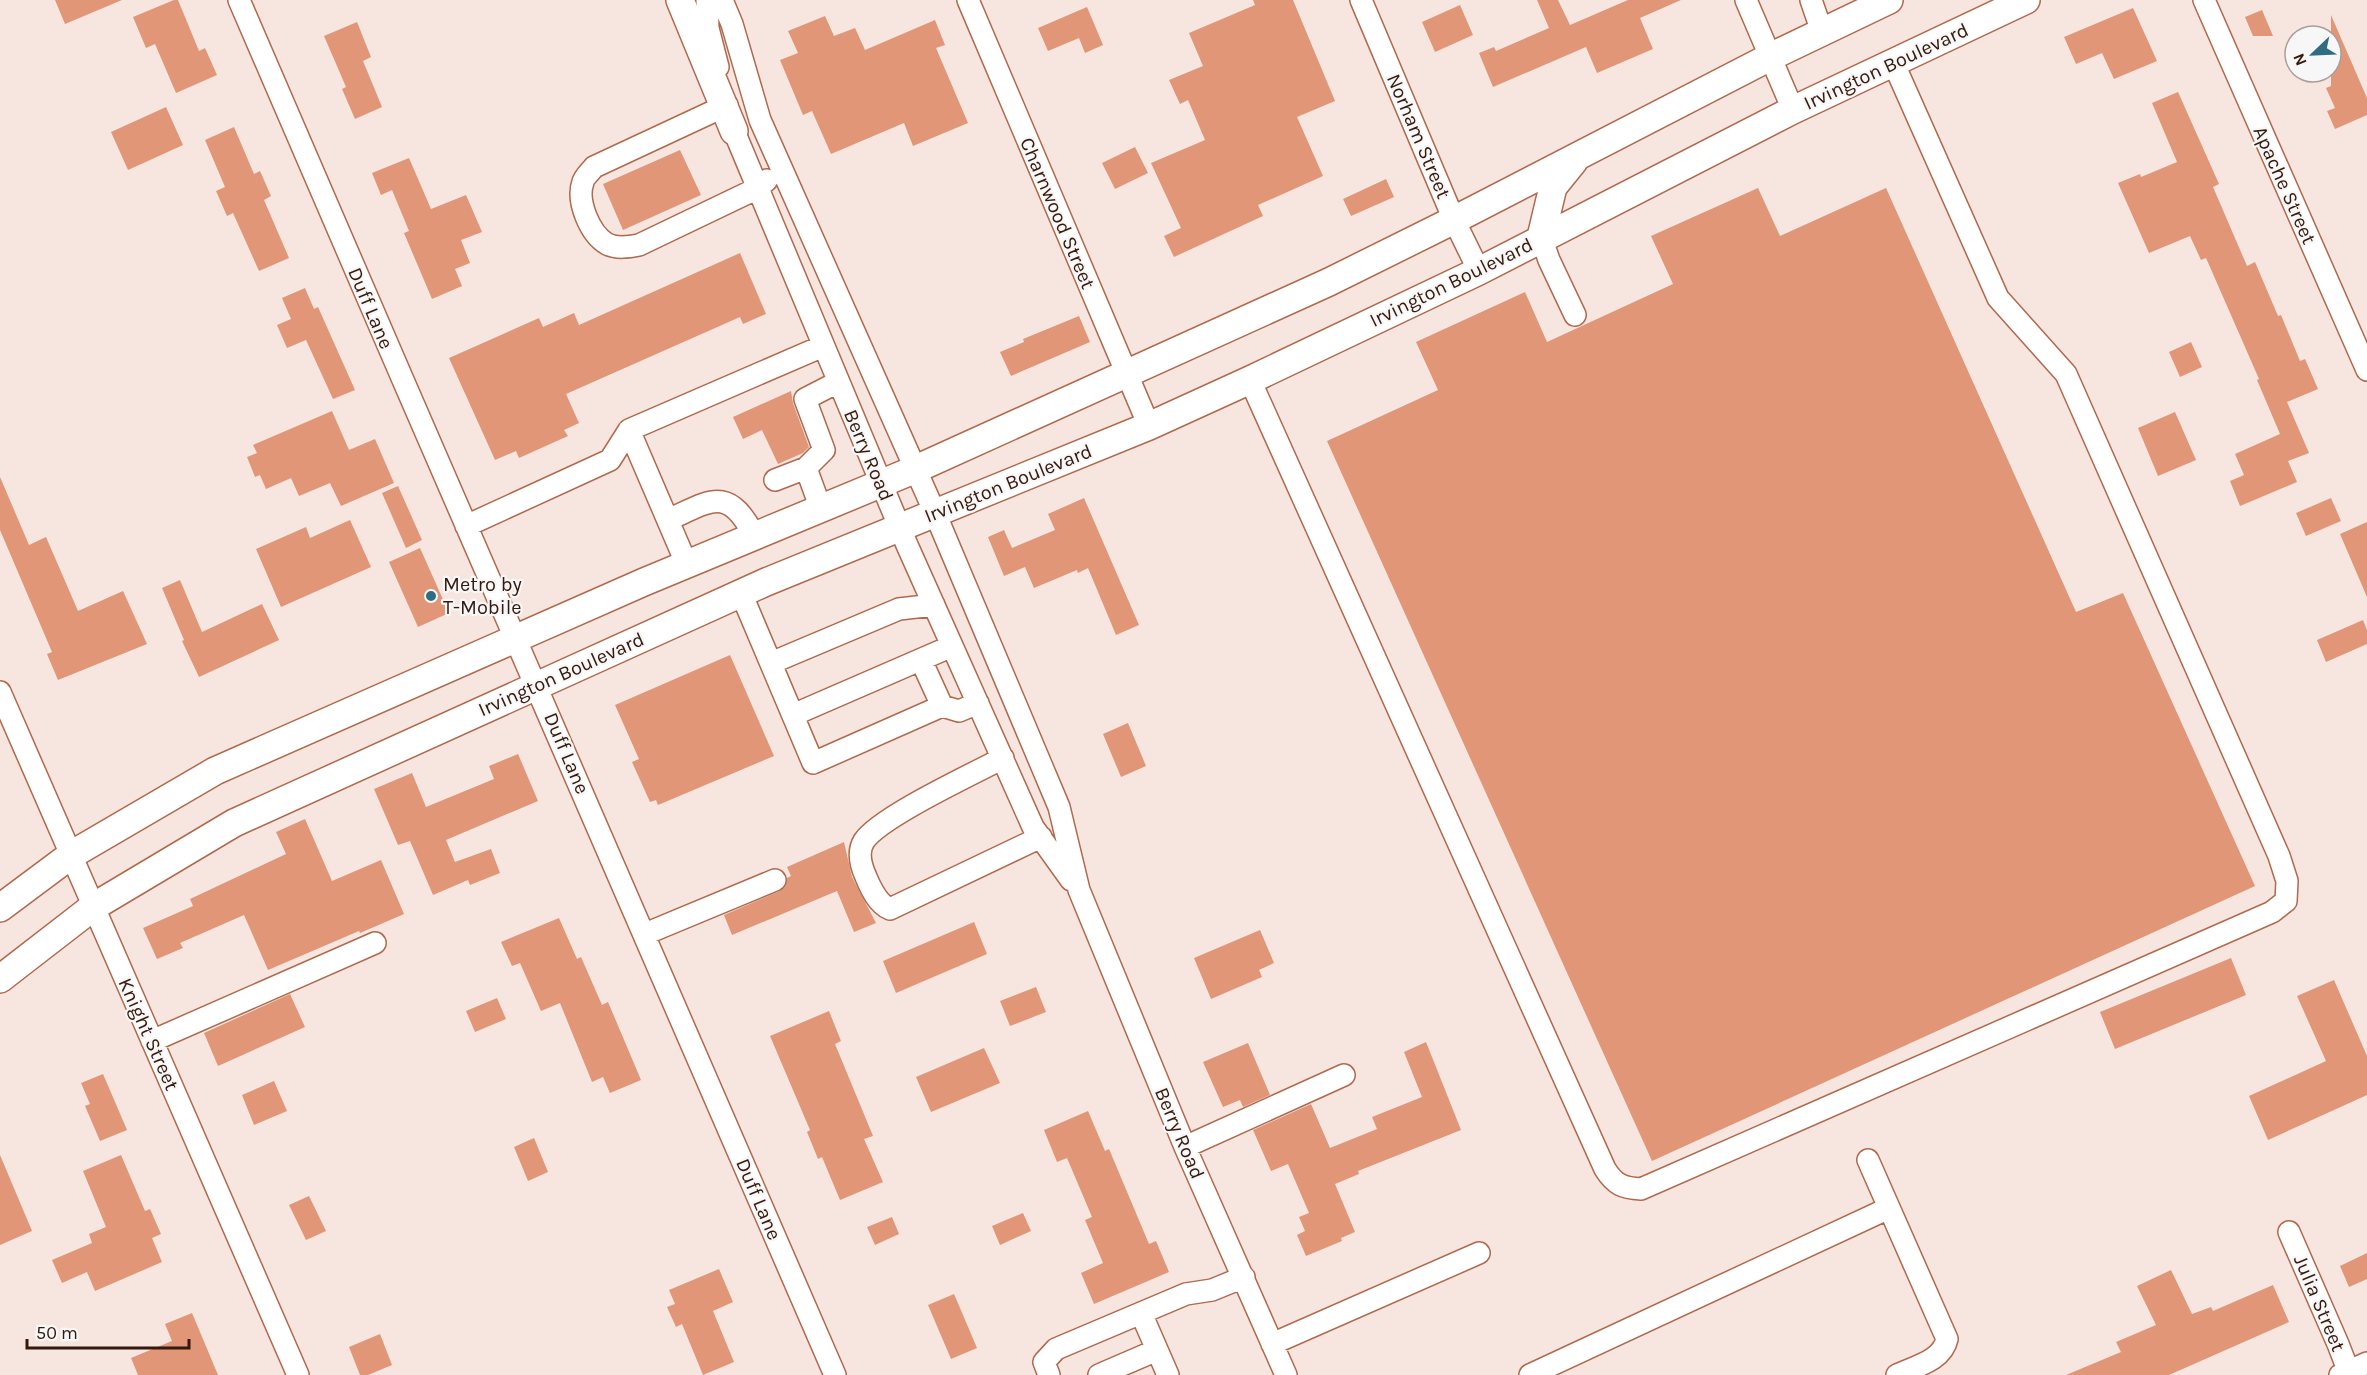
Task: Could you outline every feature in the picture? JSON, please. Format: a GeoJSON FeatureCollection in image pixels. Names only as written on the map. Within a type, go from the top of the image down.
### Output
{"type":"FeatureCollection","features":[{"type":"Feature","properties":{"kind":"main road"},"geometry":{"type":"LineString","coordinates":[[680,0],[728,115]]}},
{"type":"Feature","properties":{"kind":"main road"},"geometry":{"type":"LineString","coordinates":[[0,908],[70,855],[215,771],[516,638],[916,469],[1329,282],[1770,57],[1889,0]]}},
{"type":"Feature","properties":{"kind":"main road","name":"Irvington Boulevard"},"geometry":{"type":"LineString","coordinates":[[0,979],[93,907],[234,823],[741,593],[1149,426],[1250,380],[1479,271],[1541,237],[1793,110],[2026,0]]}},
{"type":"Feature","properties":{"kind":"main road"},"geometry":{"type":"LineString","coordinates":[[1541,237],[1553,187],[1580,154]]}},
{"type":"Feature","properties":{"kind":"street","name":"Duff Lane"},"geometry":{"type":"LineString","coordinates":[[239,0],[835,1375]]}},
{"type":"Feature","properties":{"kind":"street","name":"Berry Road"},"geometry":{"type":"LineString","coordinates":[[707,0],[708,28],[728,115],[838,382],[952,646],[1034,826],[1078,890]]}},
{"type":"Feature","properties":{"kind":"street","name":"Berry Road"},"geometry":{"type":"LineString","coordinates":[[722,0],[732,24],[760,120],[916,469],[1059,807],[1078,890],[1185,1147],[1286,1375]]}},
{"type":"Feature","properties":{"kind":"street","name":"Charnwood Street"},"geometry":{"type":"LineString","coordinates":[[968,0],[1149,426]]}},
{"type":"Feature","properties":{"kind":"street","name":"Norham Street"},"geometry":{"type":"LineString","coordinates":[[1361,0],[1454,220],[1479,271]]}},
{"type":"Feature","properties":{"kind":"street"},"geometry":{"type":"LineString","coordinates":[[1746,0],[1793,110]]}},
{"type":"Feature","properties":{"kind":"street"},"geometry":{"type":"LineString","coordinates":[[1811,0],[1822,32]]}},
{"type":"Feature","properties":{"kind":"street","name":"Apache Street"},"geometry":{"type":"LineString","coordinates":[[2204,0],[2367,370]]}},
{"type":"Feature","properties":{"kind":"street"},"geometry":{"type":"LineString","coordinates":[[1250,380],[1605,1169],[1612,1180],[1622,1188],[1641,1189],[2272,912],[2286,901],[2287,881],[2280,856],[2066,374],[1998,298],[1893,62]]}},
{"type":"Feature","properties":{"kind":"street"},"geometry":{"type":"LineString","coordinates":[[728,115],[594,167],[583,181],[581,200],[597,235],[609,245],[625,248],[639,245],[758,188],[781,168]]}},
{"type":"Feature","properties":{"kind":"street"},"geometry":{"type":"LineString","coordinates":[[1541,237],[1549,260],[1575,315]]}},
{"type":"Feature","properties":{"kind":"street"},"geometry":{"type":"LineString","coordinates":[[466,526],[610,460],[629,430],[823,346]]}},
{"type":"Feature","properties":{"kind":"street"},"geometry":{"type":"LineString","coordinates":[[775,480],[806,468],[824,450],[805,399],[838,382]]}},
{"type":"Feature","properties":{"kind":"street"},"geometry":{"type":"LineString","coordinates":[[629,430],[687,565]]}},
{"type":"Feature","properties":{"kind":"street"},"geometry":{"type":"LineString","coordinates":[[806,468],[821,509]]}},
{"type":"Feature","properties":{"kind":"street"},"geometry":{"type":"LineString","coordinates":[[668,520],[714,501],[728,502],[745,517],[755,537]]}},
{"type":"Feature","properties":{"kind":"street"},"geometry":{"type":"LineString","coordinates":[[741,593],[813,763],[942,706],[959,711],[978,703]]}},
{"type":"Feature","properties":{"kind":"street"},"geometry":{"type":"LineString","coordinates":[[771,663],[899,609],[934,605]]}},
{"type":"Feature","properties":{"kind":"street"},"geometry":{"type":"LineString","coordinates":[[793,715],[952,646]]}},
{"type":"Feature","properties":{"kind":"street"},"geometry":{"type":"LineString","coordinates":[[921,660],[942,706]]}},
{"type":"Feature","properties":{"kind":"street","name":"Knight Street"},"geometry":{"type":"LineString","coordinates":[[0,692],[298,1375]]}},
{"type":"Feature","properties":{"kind":"street"},"geometry":{"type":"LineString","coordinates":[[1003,758],[901,814],[883,825],[863,842],[860,862],[870,886],[883,906],[890,909],[1041,837]]}},
{"type":"Feature","properties":{"kind":"street"},"geometry":{"type":"LineString","coordinates":[[645,934],[776,880]]}},
{"type":"Feature","properties":{"kind":"street"},"geometry":{"type":"LineString","coordinates":[[152,1041],[375,943]]}},
{"type":"Feature","properties":{"kind":"street"},"geometry":{"type":"LineString","coordinates":[[1185,1147],[1344,1075]]}},
{"type":"Feature","properties":{"kind":"street"},"geometry":{"type":"LineString","coordinates":[[1868,1160],[1947,1339],[1945,1350],[1938,1357],[1897,1375]]}},
{"type":"Feature","properties":{"kind":"street"},"geometry":{"type":"LineString","coordinates":[[1530,1375],[1889,1208]]}},
{"type":"Feature","properties":{"kind":"street","name":"Julia Street"},"geometry":{"type":"LineString","coordinates":[[2289,1232],[2351,1371]]}},
{"type":"Feature","properties":{"kind":"street"},"geometry":{"type":"LineString","coordinates":[[1272,1344],[1479,1253]]}},
{"type":"Feature","properties":{"kind":"street"},"geometry":{"type":"LineString","coordinates":[[1046,1369],[1056,1349],[1186,1294],[1212,1290],[1244,1277]]}},
{"type":"Feature","properties":{"kind":"street"},"geometry":{"type":"LineString","coordinates":[[1142,1313],[1168,1375]]}},
{"type":"Feature","properties":{"kind":"street"},"geometry":{"type":"LineString","coordinates":[[1099,1375],[1157,1350]]}},
{"type":"Feature","properties":{"kind":"building"},"geometry":{"type":"Polygon","coordinates":[[[55,0],[122,0],[65,24],[55,0]]]}},
{"type":"Feature","properties":{"kind":"building"},"geometry":{"type":"Polygon","coordinates":[[[178,0],[199,51],[205,48],[217,75],[176,93],[155,44],[146,48],[133,17],[178,0]]]}},
{"type":"Feature","properties":{"kind":"building"},"geometry":{"type":"Polygon","coordinates":[[[1253,0],[1293,0],[1335,101],[1297,117],[1323,176],[1258,205],[1263,216],[1174,257],[1164,236],[1181,228],[1151,163],[1205,140],[1188,100],[1180,104],[1169,80],[1203,66],[1189,33],[1255,5],[1253,0]]]}},
{"type":"Feature","properties":{"kind":"building"},"geometry":{"type":"Polygon","coordinates":[[[1537,0],[1558,0],[1570,25],[1628,0],[1681,0],[1640,18],[1653,49],[1597,73],[1586,47],[1493,87],[1479,53],[1494,47],[1496,51],[1549,28],[1537,0]]]}},
{"type":"Feature","properties":{"kind":"building"},"geometry":{"type":"Polygon","coordinates":[[[1460,5],[1473,35],[1435,52],[1422,22],[1460,5]]]}},
{"type":"Feature","properties":{"kind":"building"},"geometry":{"type":"Polygon","coordinates":[[[1087,7],[1103,45],[1085,53],[1079,38],[1048,51],[1038,28],[1087,7]]]}},
{"type":"Feature","properties":{"kind":"building"},"geometry":{"type":"Polygon","coordinates":[[[2133,8],[2157,61],[2114,79],[2102,53],[2076,64],[2064,37],[2133,8]]]}},
{"type":"Feature","properties":{"kind":"building"},"geometry":{"type":"Polygon","coordinates":[[[2262,10],[2273,36],[2253,36],[2245,17],[2262,10]]]}},
{"type":"Feature","properties":{"kind":"building"},"geometry":{"type":"Polygon","coordinates":[[[825,16],[834,36],[855,28],[865,50],[935,20],[945,45],[936,48],[968,123],[913,146],[904,123],[831,154],[812,111],[803,115],[780,60],[798,53],[788,31],[825,16]]]}},
{"type":"Feature","properties":{"kind":"building"},"geometry":{"type":"Polygon","coordinates":[[[357,22],[371,57],[363,61],[382,107],[355,119],[342,89],[346,87],[324,36],[357,22]]]}},
{"type":"Feature","properties":{"kind":"building"},"geometry":{"type":"Polygon","coordinates":[[[2343,43],[2367,98],[2367,115],[2335,129],[2327,111],[2335,108],[2326,88],[2331,84],[2343,84],[2343,43]]]}},
{"type":"Feature","properties":{"kind":"building"},"geometry":{"type":"Polygon","coordinates":[[[2178,92],[2219,184],[2213,187],[2247,266],[2255,262],[2300,361],[2305,359],[2318,389],[2287,402],[2309,453],[2288,461],[2297,482],[2240,506],[2230,481],[2244,475],[2235,454],[2280,434],[2257,380],[2259,379],[2206,258],[2201,260],[2190,236],[2149,253],[2118,183],[2140,174],[2141,177],[2177,162],[2152,103],[2178,92]]]}},
{"type":"Feature","properties":{"kind":"building"},"geometry":{"type":"Polygon","coordinates":[[[166,107],[183,145],[128,170],[111,132],[166,107]]]}},
{"type":"Feature","properties":{"kind":"building"},"geometry":{"type":"Polygon","coordinates":[[[234,127],[254,174],[260,171],[271,196],[264,200],[289,258],[259,271],[233,213],[227,216],[216,191],[225,187],[205,140],[234,127]]]}},
{"type":"Feature","properties":{"kind":"building"},"geometry":{"type":"Polygon","coordinates":[[[1135,147],[1148,173],[1115,189],[1102,163],[1135,147]]]}},
{"type":"Feature","properties":{"kind":"building"},"geometry":{"type":"Polygon","coordinates":[[[680,150],[701,195],[623,230],[603,184],[680,150]]]}},
{"type":"Feature","properties":{"kind":"building"},"geometry":{"type":"Polygon","coordinates":[[[409,158],[431,209],[466,195],[482,232],[461,240],[470,263],[455,269],[462,286],[432,299],[404,233],[409,231],[392,190],[381,195],[372,173],[409,158]]]}},
{"type":"Feature","properties":{"kind":"building"},"geometry":{"type":"Polygon","coordinates":[[[1386,179],[1394,197],[1351,216],[1343,199],[1386,179]]]}},
{"type":"Feature","properties":{"kind":"building"},"geometry":{"type":"Polygon","coordinates":[[[1758,188],[1780,236],[1886,188],[2076,612],[2123,593],[2255,886],[1652,1161],[1327,441],[1438,390],[1416,342],[1525,292],[1547,342],[1673,284],[1651,236],[1758,188]]]}},
{"type":"Feature","properties":{"kind":"building"},"geometry":{"type":"Polygon","coordinates":[[[740,253],[766,314],[743,324],[740,317],[566,394],[579,423],[564,430],[568,436],[519,458],[516,451],[495,460],[449,358],[539,318],[543,327],[574,313],[579,325],[740,253]]]}},
{"type":"Feature","properties":{"kind":"building"},"geometry":{"type":"Polygon","coordinates":[[[305,288],[314,309],[318,307],[355,390],[333,399],[306,340],[287,348],[277,325],[291,319],[282,298],[305,288]]]}},
{"type":"Feature","properties":{"kind":"building"},"geometry":{"type":"Polygon","coordinates":[[[1079,316],[1090,342],[1011,376],[1000,352],[1024,342],[1023,339],[1079,316]]]}},
{"type":"Feature","properties":{"kind":"building"},"geometry":{"type":"Polygon","coordinates":[[[2191,342],[2202,367],[2180,377],[2169,352],[2191,342]]]}},
{"type":"Feature","properties":{"kind":"building"},"geometry":{"type":"Polygon","coordinates":[[[791,391],[809,447],[803,453],[778,464],[762,430],[743,439],[733,417],[791,391]]]}},
{"type":"Feature","properties":{"kind":"building"},"geometry":{"type":"Polygon","coordinates":[[[332,411],[349,450],[375,439],[394,483],[341,506],[330,483],[299,496],[291,478],[266,489],[260,475],[255,477],[247,457],[257,453],[253,445],[332,411]]]}},
{"type":"Feature","properties":{"kind":"building"},"geometry":{"type":"Polygon","coordinates":[[[2175,412],[2196,460],[2158,476],[2138,428],[2175,412]]]}},
{"type":"Feature","properties":{"kind":"building"},"geometry":{"type":"Polygon","coordinates":[[[0,477],[29,545],[46,537],[78,611],[123,591],[147,644],[58,680],[47,654],[52,652],[0,530],[0,477]]]}},
{"type":"Feature","properties":{"kind":"building"},"geometry":{"type":"Polygon","coordinates":[[[398,486],[422,540],[406,548],[382,493],[398,486]]]}},
{"type":"Feature","properties":{"kind":"building"},"geometry":{"type":"Polygon","coordinates":[[[1084,498],[1139,625],[1116,635],[1088,568],[1078,573],[1077,570],[1034,588],[1025,567],[1004,576],[988,537],[1004,530],[1012,548],[1055,530],[1048,514],[1084,498]]]}},
{"type":"Feature","properties":{"kind":"building"},"geometry":{"type":"Polygon","coordinates":[[[2331,498],[2341,521],[2306,536],[2296,513],[2331,498]]]}},
{"type":"Feature","properties":{"kind":"building"},"geometry":{"type":"Polygon","coordinates":[[[350,520],[371,567],[281,607],[256,549],[306,527],[310,538],[350,520]]]}},
{"type":"Feature","properties":{"kind":"building"},"geometry":{"type":"Polygon","coordinates":[[[2367,522],[2367,597],[2340,534],[2367,522]]]}},
{"type":"Feature","properties":{"kind":"building"},"geometry":{"type":"Polygon","coordinates":[[[420,548],[449,613],[418,627],[389,562],[420,548]]]}},
{"type":"Feature","properties":{"kind":"building"},"geometry":{"type":"Polygon","coordinates":[[[180,580],[202,632],[262,604],[279,640],[199,677],[182,641],[184,640],[162,588],[180,580]]]}},
{"type":"Feature","properties":{"kind":"building"},"geometry":{"type":"Polygon","coordinates":[[[2363,620],[2367,630],[2367,644],[2326,662],[2317,640],[2363,620]]]}},
{"type":"Feature","properties":{"kind":"building"},"geometry":{"type":"Polygon","coordinates":[[[730,655],[774,756],[658,805],[656,800],[650,802],[632,762],[639,759],[615,705],[730,655]]]}},
{"type":"Feature","properties":{"kind":"building"},"geometry":{"type":"Polygon","coordinates":[[[1128,723],[1146,766],[1121,777],[1103,734],[1128,723]]]}},
{"type":"Feature","properties":{"kind":"building"},"geometry":{"type":"Polygon","coordinates":[[[518,754],[538,801],[446,840],[455,862],[491,849],[500,873],[470,885],[468,880],[433,895],[410,841],[398,845],[374,789],[412,773],[426,807],[494,779],[489,766],[518,754]]]}},
{"type":"Feature","properties":{"kind":"building"},"geometry":{"type":"Polygon","coordinates":[[[305,819],[332,881],[381,860],[404,914],[268,970],[244,915],[180,943],[183,948],[157,959],[143,928],[193,906],[190,899],[286,854],[276,832],[305,819]]]}},
{"type":"Feature","properties":{"kind":"building"},"geometry":{"type":"Polygon","coordinates":[[[844,842],[852,877],[876,923],[854,932],[837,891],[732,935],[724,915],[780,891],[785,887],[787,878],[791,876],[787,867],[844,842]]]}},
{"type":"Feature","properties":{"kind":"building"},"geometry":{"type":"Polygon","coordinates":[[[559,918],[577,959],[581,957],[602,1005],[608,1002],[641,1080],[610,1093],[603,1077],[592,1082],[560,1003],[541,1011],[520,963],[512,966],[501,942],[559,918]]]}},
{"type":"Feature","properties":{"kind":"building"},"geometry":{"type":"Polygon","coordinates":[[[974,922],[987,954],[896,993],[883,961],[974,922]]]}},
{"type":"Feature","properties":{"kind":"building"},"geometry":{"type":"Polygon","coordinates":[[[1260,930],[1274,963],[1259,970],[1262,977],[1211,999],[1194,958],[1260,930]]]}},
{"type":"Feature","properties":{"kind":"building"},"geometry":{"type":"Polygon","coordinates":[[[2231,958],[2246,995],[2115,1049],[2100,1012],[2231,958]]]}},
{"type":"Feature","properties":{"kind":"building"},"geometry":{"type":"Polygon","coordinates":[[[2334,980],[2367,1056],[2367,1095],[2268,1140],[2249,1096],[2326,1061],[2297,996],[2334,980]]]}},
{"type":"Feature","properties":{"kind":"building"},"geometry":{"type":"Polygon","coordinates":[[[1036,987],[1046,1012],[1010,1026],[1000,1001],[1036,987]]]}},
{"type":"Feature","properties":{"kind":"building"},"geometry":{"type":"Polygon","coordinates":[[[290,994],[305,1027],[218,1066],[204,1033],[290,994]]]}},
{"type":"Feature","properties":{"kind":"building"},"geometry":{"type":"Polygon","coordinates":[[[497,998],[506,1019],[475,1032],[466,1011],[497,998]]]}},
{"type":"Feature","properties":{"kind":"building"},"geometry":{"type":"Polygon","coordinates":[[[829,1011],[841,1041],[835,1044],[873,1136],[864,1139],[883,1182],[840,1200],[822,1157],[818,1159],[807,1132],[810,1130],[770,1036],[829,1011]]]}},
{"type":"Feature","properties":{"kind":"building"},"geometry":{"type":"Polygon","coordinates":[[[1426,1042],[1461,1130],[1358,1171],[1359,1174],[1335,1184],[1355,1232],[1341,1238],[1342,1241],[1306,1256],[1297,1235],[1305,1231],[1299,1217],[1309,1213],[1288,1164],[1271,1171],[1253,1130],[1311,1104],[1330,1148],[1377,1129],[1372,1117],[1422,1097],[1404,1052],[1426,1042]]]}},
{"type":"Feature","properties":{"kind":"building"},"geometry":{"type":"Polygon","coordinates":[[[1248,1043],[1270,1095],[1243,1107],[1240,1100],[1223,1107],[1203,1062],[1248,1043]]]}},
{"type":"Feature","properties":{"kind":"building"},"geometry":{"type":"Polygon","coordinates":[[[984,1048],[1000,1083],[931,1112],[916,1077],[984,1048]]]}},
{"type":"Feature","properties":{"kind":"building"},"geometry":{"type":"Polygon","coordinates":[[[103,1074],[127,1130],[100,1141],[85,1106],[90,1104],[81,1083],[103,1074]]]}},
{"type":"Feature","properties":{"kind":"building"},"geometry":{"type":"Polygon","coordinates":[[[274,1081],[287,1111],[254,1125],[242,1095],[274,1081]]]}},
{"type":"Feature","properties":{"kind":"building"},"geometry":{"type":"Polygon","coordinates":[[[1088,1111],[1105,1151],[1109,1149],[1149,1244],[1156,1241],[1169,1272],[1094,1304],[1081,1273],[1103,1263],[1085,1220],[1092,1217],[1067,1158],[1057,1162],[1044,1130],[1088,1111]]]}},
{"type":"Feature","properties":{"kind":"building"},"geometry":{"type":"Polygon","coordinates":[[[534,1138],[548,1172],[528,1181],[514,1147],[534,1138]]]}},
{"type":"Feature","properties":{"kind":"building"},"geometry":{"type":"Polygon","coordinates":[[[0,1155],[32,1231],[0,1245],[0,1155]]]}},
{"type":"Feature","properties":{"kind":"building"},"geometry":{"type":"Polygon","coordinates":[[[121,1155],[145,1211],[150,1209],[161,1234],[152,1238],[162,1262],[95,1291],[87,1272],[62,1283],[52,1260],[92,1243],[89,1234],[106,1227],[83,1171],[121,1155]]]}},
{"type":"Feature","properties":{"kind":"building"},"geometry":{"type":"Polygon","coordinates":[[[309,1196],[326,1231],[306,1240],[289,1205],[309,1196]]]}},
{"type":"Feature","properties":{"kind":"building"},"geometry":{"type":"Polygon","coordinates":[[[1023,1213],[1031,1231],[1000,1245],[992,1226],[1023,1213]]]}},
{"type":"Feature","properties":{"kind":"building"},"geometry":{"type":"Polygon","coordinates":[[[892,1217],[899,1234],[875,1245],[867,1227],[892,1217]]]}},
{"type":"Feature","properties":{"kind":"building"},"geometry":{"type":"Polygon","coordinates":[[[2367,1253],[2367,1279],[2349,1287],[2340,1266],[2367,1253]]]}},
{"type":"Feature","properties":{"kind":"building"},"geometry":{"type":"Polygon","coordinates":[[[719,1269],[733,1302],[713,1311],[734,1362],[703,1375],[682,1324],[676,1327],[667,1307],[675,1304],[669,1290],[719,1269]]]}},
{"type":"Feature","properties":{"kind":"building"},"geometry":{"type":"Polygon","coordinates":[[[2171,1270],[2192,1314],[2211,1307],[2213,1311],[2273,1285],[2289,1322],[2169,1375],[2066,1375],[2121,1352],[2116,1342],[2156,1325],[2137,1286],[2171,1270]]]}},
{"type":"Feature","properties":{"kind":"building"},"geometry":{"type":"Polygon","coordinates":[[[954,1294],[977,1348],[951,1359],[928,1305],[954,1294]]]}},
{"type":"Feature","properties":{"kind":"building"},"geometry":{"type":"Polygon","coordinates":[[[192,1313],[218,1375],[138,1375],[131,1358],[172,1341],[165,1324],[192,1313]]]}},
{"type":"Feature","properties":{"kind":"building"},"geometry":{"type":"Polygon","coordinates":[[[380,1334],[392,1365],[368,1375],[360,1375],[349,1347],[380,1334]]]}},
{"type":"Feature","properties":{"kind":"place","name":"Metro by T-Mobile"},"geometry":{"type":"Point","coordinates":[431,596]}}]}
